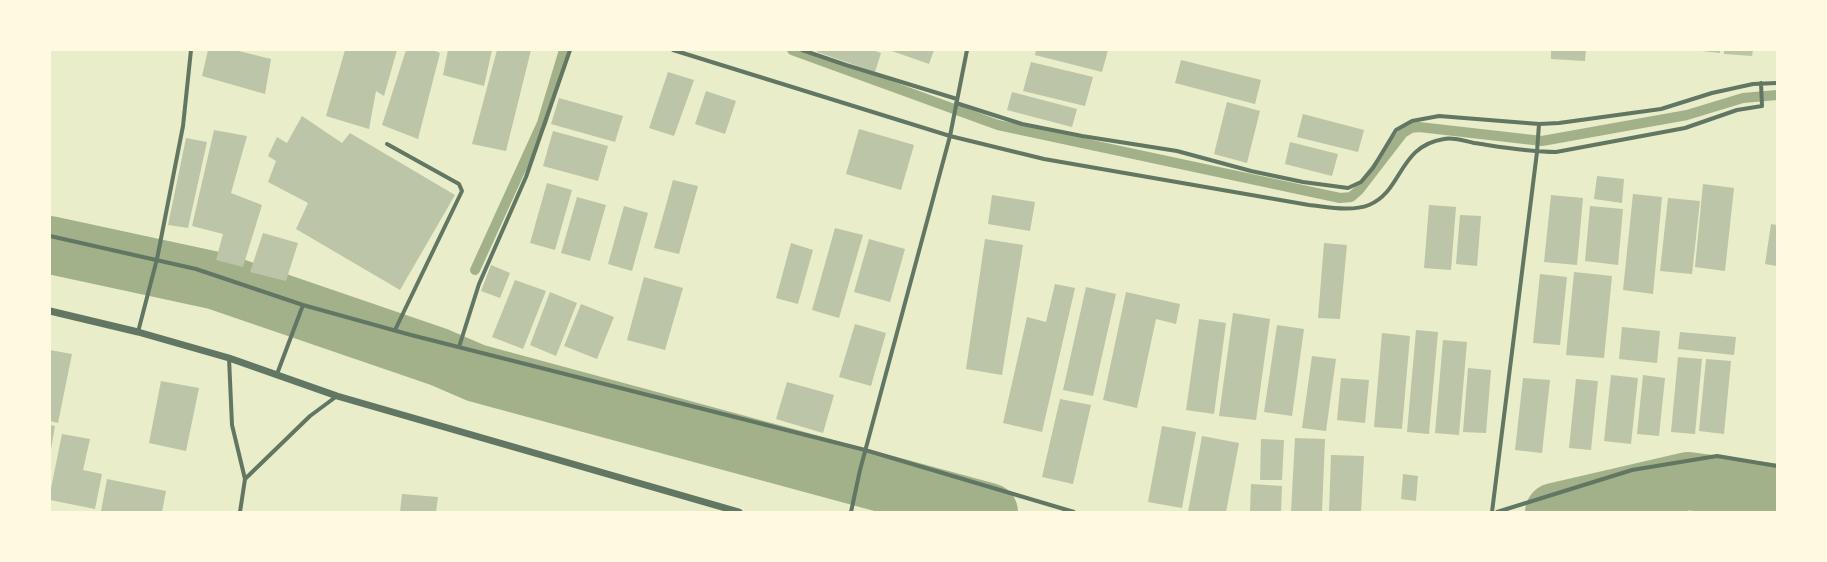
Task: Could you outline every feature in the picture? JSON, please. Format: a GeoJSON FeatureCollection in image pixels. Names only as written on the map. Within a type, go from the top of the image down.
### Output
{"type":"FeatureCollection","features":[{"type":"Feature","properties":{"kind":"street"},"geometry":{"type":"LineString","coordinates":[[138,332],[156,259],[183,126],[191,50]]}},
{"type":"Feature","properties":{"kind":"street"},"geometry":{"type":"LineString","coordinates":[[459,346],[479,284],[526,177],[570,50]]}},
{"type":"Feature","properties":{"kind":"street"},"geometry":{"type":"LineString","coordinates":[[673,50],[950,136],[1044,159],[1294,203],[1352,209],[1370,205],[1386,193],[1409,158],[1420,147],[1445,138],[1537,152],[1556,152],[1685,128],[1737,110],[1762,106],[1761,86]]}},
{"type":"Feature","properties":{"kind":"street"},"geometry":{"type":"LineString","coordinates":[[802,50],[961,106],[1022,124],[1082,136],[1177,151],[1252,171],[1303,182],[1348,188],[1361,182],[1373,168],[1396,130],[1412,121],[1439,116],[1539,124],[1589,120],[1661,109],[1712,93],[1777,83]]}},
{"type":"Feature","properties":{"kind":"street"},"geometry":{"type":"LineString","coordinates":[[851,512],[865,450],[950,136],[967,50]]}},
{"type":"Feature","properties":{"kind":"street"},"geometry":{"type":"LineString","coordinates":[[1492,512],[1538,146],[1539,124]]}},
{"type":"Feature","properties":{"kind":"street"},"geometry":{"type":"LineString","coordinates":[[387,144],[459,184],[462,191],[395,330]]}},
{"type":"Feature","properties":{"kind":"street"},"geometry":{"type":"LineString","coordinates":[[50,236],[196,269],[302,307],[865,450],[1074,512]]}},
{"type":"Feature","properties":{"kind":"street"},"geometry":{"type":"LineString","coordinates":[[277,374],[288,348],[302,307]]}},
{"type":"Feature","properties":{"kind":"street"},"geometry":{"type":"LineString","coordinates":[[50,311],[138,332],[229,358],[337,396],[739,512]]}},
{"type":"Feature","properties":{"kind":"street"},"geometry":{"type":"LineString","coordinates":[[229,358],[232,425],[245,479],[240,512]]}},
{"type":"Feature","properties":{"kind":"street"},"geometry":{"type":"LineString","coordinates":[[245,479],[310,416],[337,396]]}},
{"type":"Feature","properties":{"kind":"street"},"geometry":{"type":"LineString","coordinates":[[1497,512],[1632,470],[1718,456],[1777,466]]}},
{"type":"Feature","properties":{"kind":"building"},"geometry":{"type":"Polygon","coordinates":[[[208,50],[235,50],[271,59],[265,94],[202,76],[208,50]]]}},
{"type":"Feature","properties":{"kind":"building"},"geometry":{"type":"Polygon","coordinates":[[[345,50],[397,50],[384,96],[376,91],[369,129],[326,116],[345,50]]]}},
{"type":"Feature","properties":{"kind":"building"},"geometry":{"type":"Polygon","coordinates":[[[406,50],[433,50],[440,53],[418,139],[382,125],[406,50]]]}},
{"type":"Feature","properties":{"kind":"building"},"geometry":{"type":"Polygon","coordinates":[[[448,50],[492,50],[484,86],[443,75],[448,50]]]}},
{"type":"Feature","properties":{"kind":"building"},"geometry":{"type":"Polygon","coordinates":[[[497,50],[531,50],[506,151],[472,144],[497,50]]]}},
{"type":"Feature","properties":{"kind":"building"},"geometry":{"type":"Polygon","coordinates":[[[818,50],[873,50],[881,53],[875,72],[817,52],[818,50]]]}},
{"type":"Feature","properties":{"kind":"building"},"geometry":{"type":"Polygon","coordinates":[[[889,50],[934,50],[929,64],[889,50]]]}},
{"type":"Feature","properties":{"kind":"building"},"geometry":{"type":"Polygon","coordinates":[[[1036,50],[1108,50],[1102,72],[1035,55],[1036,50]]]}},
{"type":"Feature","properties":{"kind":"building"},"geometry":{"type":"Polygon","coordinates":[[[1551,50],[1586,50],[1585,61],[1551,59],[1551,50]]]}},
{"type":"Feature","properties":{"kind":"building"},"geometry":{"type":"Polygon","coordinates":[[[1692,50],[1720,50],[1720,53],[1692,50]]]}},
{"type":"Feature","properties":{"kind":"building"},"geometry":{"type":"Polygon","coordinates":[[[1724,50],[1753,50],[1752,56],[1724,54],[1724,50]]]}},
{"type":"Feature","properties":{"kind":"building"},"geometry":{"type":"Polygon","coordinates":[[[1181,60],[1261,80],[1255,104],[1175,83],[1181,60]]]}},
{"type":"Feature","properties":{"kind":"building"},"geometry":{"type":"Polygon","coordinates":[[[1031,62],[1093,77],[1085,106],[1023,91],[1031,62]]]}},
{"type":"Feature","properties":{"kind":"building"},"geometry":{"type":"Polygon","coordinates":[[[668,72],[694,80],[674,136],[649,128],[668,72]]]}},
{"type":"Feature","properties":{"kind":"building"},"geometry":{"type":"Polygon","coordinates":[[[706,91],[736,101],[725,134],[695,124],[706,91]]]}},
{"type":"Feature","properties":{"kind":"building"},"geometry":{"type":"Polygon","coordinates":[[[1012,92],[1077,109],[1072,127],[1007,110],[1012,92]]]}},
{"type":"Feature","properties":{"kind":"building"},"geometry":{"type":"Polygon","coordinates":[[[559,98],[623,116],[615,142],[551,124],[559,98]]]}},
{"type":"Feature","properties":{"kind":"building"},"geometry":{"type":"Polygon","coordinates":[[[1227,102],[1260,111],[1247,163],[1214,154],[1227,102]]]}},
{"type":"Feature","properties":{"kind":"building"},"geometry":{"type":"Polygon","coordinates":[[[1303,114],[1364,130],[1358,152],[1297,137],[1303,114]]]}},
{"type":"Feature","properties":{"kind":"building"},"geometry":{"type":"Polygon","coordinates":[[[302,116],[342,143],[350,133],[455,195],[400,290],[296,229],[308,203],[268,182],[276,161],[268,156],[277,137],[287,143],[302,116]]]}},
{"type":"Feature","properties":{"kind":"building"},"geometry":{"type":"Polygon","coordinates":[[[859,129],[914,145],[901,190],[846,174],[859,129]]]}},
{"type":"Feature","properties":{"kind":"building"},"geometry":{"type":"Polygon","coordinates":[[[214,130],[247,136],[231,193],[262,205],[243,267],[216,260],[223,234],[192,226],[214,130]]]}},
{"type":"Feature","properties":{"kind":"building"},"geometry":{"type":"Polygon","coordinates":[[[553,131],[608,146],[598,181],[543,166],[553,131]]]}},
{"type":"Feature","properties":{"kind":"building"},"geometry":{"type":"Polygon","coordinates":[[[186,138],[207,142],[188,228],[168,225],[186,138]]]}},
{"type":"Feature","properties":{"kind":"building"},"geometry":{"type":"Polygon","coordinates":[[[1290,142],[1338,154],[1332,176],[1285,164],[1290,142]]]}},
{"type":"Feature","properties":{"kind":"building"},"geometry":{"type":"Polygon","coordinates":[[[1597,176],[1624,179],[1622,203],[1594,199],[1597,176]]]}},
{"type":"Feature","properties":{"kind":"building"},"geometry":{"type":"Polygon","coordinates":[[[673,180],[698,186],[679,254],[654,248],[673,180]]]}},
{"type":"Feature","properties":{"kind":"building"},"geometry":{"type":"Polygon","coordinates":[[[547,183],[572,190],[555,250],[530,243],[547,183]]]}},
{"type":"Feature","properties":{"kind":"building"},"geometry":{"type":"Polygon","coordinates":[[[1703,184],[1734,188],[1725,271],[1695,267],[1703,184]]]}},
{"type":"Feature","properties":{"kind":"building"},"geometry":{"type":"Polygon","coordinates":[[[1633,194],[1662,197],[1653,294],[1623,290],[1633,194]]]}},
{"type":"Feature","properties":{"kind":"building"},"geometry":{"type":"Polygon","coordinates":[[[992,195],[1035,202],[1030,231],[988,224],[992,195]]]}},
{"type":"Feature","properties":{"kind":"building"},"geometry":{"type":"Polygon","coordinates":[[[1551,195],[1583,198],[1577,265],[1544,262],[1551,195]]]}},
{"type":"Feature","properties":{"kind":"building"},"geometry":{"type":"Polygon","coordinates":[[[577,197],[606,205],[590,261],[561,253],[577,197]]]}},
{"type":"Feature","properties":{"kind":"building"},"geometry":{"type":"Polygon","coordinates":[[[1668,198],[1700,201],[1692,274],[1660,271],[1668,198]]]}},
{"type":"Feature","properties":{"kind":"building"},"geometry":{"type":"Polygon","coordinates":[[[1429,205],[1456,207],[1451,270],[1424,268],[1429,205]]]}},
{"type":"Feature","properties":{"kind":"building"},"geometry":{"type":"Polygon","coordinates":[[[624,206],[648,213],[632,271],[608,264],[624,206]]]}},
{"type":"Feature","properties":{"kind":"building"},"geometry":{"type":"Polygon","coordinates":[[[1590,206],[1623,209],[1618,265],[1585,261],[1590,206]]]}},
{"type":"Feature","properties":{"kind":"building"},"geometry":{"type":"Polygon","coordinates":[[[1460,215],[1481,216],[1477,266],[1456,264],[1460,215]]]}},
{"type":"Feature","properties":{"kind":"building"},"geometry":{"type":"Polygon","coordinates":[[[1771,224],[1777,225],[1777,266],[1765,264],[1771,224]]]}},
{"type":"Feature","properties":{"kind":"building"},"geometry":{"type":"Polygon","coordinates":[[[835,228],[863,235],[839,318],[812,310],[835,228]]]}},
{"type":"Feature","properties":{"kind":"building"},"geometry":{"type":"Polygon","coordinates":[[[263,233],[298,243],[286,281],[250,272],[263,233]]]}},
{"type":"Feature","properties":{"kind":"building"},"geometry":{"type":"Polygon","coordinates":[[[869,239],[905,249],[890,302],[854,292],[869,239]]]}},
{"type":"Feature","properties":{"kind":"building"},"geometry":{"type":"Polygon","coordinates":[[[985,239],[1023,245],[1002,375],[966,369],[985,239]]]}},
{"type":"Feature","properties":{"kind":"building"},"geometry":{"type":"Polygon","coordinates":[[[791,243],[813,250],[798,304],[776,298],[791,243]]]}},
{"type":"Feature","properties":{"kind":"building"},"geometry":{"type":"Polygon","coordinates":[[[1324,243],[1347,245],[1340,319],[1318,318],[1324,243]]]}},
{"type":"Feature","properties":{"kind":"building"},"geometry":{"type":"Polygon","coordinates":[[[491,265],[510,273],[500,298],[481,291],[491,265]]]}},
{"type":"Feature","properties":{"kind":"building"},"geometry":{"type":"Polygon","coordinates":[[[1574,272],[1612,276],[1604,358],[1566,355],[1574,272]]]}},
{"type":"Feature","properties":{"kind":"building"},"geometry":{"type":"Polygon","coordinates":[[[1540,274],[1567,277],[1560,345],[1533,343],[1540,274]]]}},
{"type":"Feature","properties":{"kind":"building"},"geometry":{"type":"Polygon","coordinates":[[[644,277],[683,288],[665,350],[627,340],[644,277]]]}},
{"type":"Feature","properties":{"kind":"building"},"geometry":{"type":"Polygon","coordinates":[[[515,280],[546,291],[523,349],[492,337],[515,280]]]}},
{"type":"Feature","properties":{"kind":"building"},"geometry":{"type":"Polygon","coordinates":[[[1055,284],[1075,288],[1042,432],[1003,423],[1027,317],[1046,322],[1055,284]]]}},
{"type":"Feature","properties":{"kind":"building"},"geometry":{"type":"Polygon","coordinates":[[[1086,287],[1116,294],[1093,396],[1063,390],[1086,287]]]}},
{"type":"Feature","properties":{"kind":"building"},"geometry":{"type":"Polygon","coordinates":[[[550,292],[577,303],[556,356],[530,345],[550,292]]]}},
{"type":"Feature","properties":{"kind":"building"},"geometry":{"type":"Polygon","coordinates":[[[1126,292],[1180,304],[1176,324],[1156,319],[1137,408],[1103,400],[1126,292]]]}},
{"type":"Feature","properties":{"kind":"building"},"geometry":{"type":"Polygon","coordinates":[[[581,304],[614,317],[597,359],[564,346],[581,304]]]}},
{"type":"Feature","properties":{"kind":"building"},"geometry":{"type":"Polygon","coordinates":[[[1233,313],[1270,319],[1256,420],[1219,416],[1233,313]]]}},
{"type":"Feature","properties":{"kind":"building"},"geometry":{"type":"Polygon","coordinates":[[[1199,319],[1226,323],[1214,414],[1186,410],[1199,319]]]}},
{"type":"Feature","properties":{"kind":"building"},"geometry":{"type":"Polygon","coordinates":[[[855,324],[886,333],[871,386],[839,377],[855,324]]]}},
{"type":"Feature","properties":{"kind":"building"},"geometry":{"type":"Polygon","coordinates":[[[1277,325],[1304,329],[1292,416],[1264,412],[1277,325]]]}},
{"type":"Feature","properties":{"kind":"building"},"geometry":{"type":"Polygon","coordinates":[[[1622,327],[1660,331],[1657,363],[1619,359],[1622,327]]]}},
{"type":"Feature","properties":{"kind":"building"},"geometry":{"type":"Polygon","coordinates":[[[1416,330],[1438,332],[1429,434],[1407,432],[1416,330]]]}},
{"type":"Feature","properties":{"kind":"building"},"geometry":{"type":"Polygon","coordinates":[[[1680,332],[1736,337],[1734,355],[1678,349],[1680,332]]]}},
{"type":"Feature","properties":{"kind":"building"},"geometry":{"type":"Polygon","coordinates":[[[1382,333],[1410,336],[1402,429],[1374,427],[1382,333]]]}},
{"type":"Feature","properties":{"kind":"building"},"geometry":{"type":"Polygon","coordinates":[[[1443,340],[1467,342],[1459,435],[1435,433],[1443,340]]]}},
{"type":"Feature","properties":{"kind":"building"},"geometry":{"type":"Polygon","coordinates":[[[50,350],[72,354],[58,423],[50,421],[50,350]]]}},
{"type":"Feature","properties":{"kind":"building"},"geometry":{"type":"Polygon","coordinates":[[[1312,356],[1336,359],[1326,431],[1302,428],[1312,356]]]}},
{"type":"Feature","properties":{"kind":"building"},"geometry":{"type":"Polygon","coordinates":[[[1678,357],[1702,359],[1695,434],[1671,432],[1678,357]]]}},
{"type":"Feature","properties":{"kind":"building"},"geometry":{"type":"Polygon","coordinates":[[[1706,359],[1731,361],[1724,434],[1699,431],[1706,359]]]}},
{"type":"Feature","properties":{"kind":"building"},"geometry":{"type":"Polygon","coordinates":[[[1468,368],[1491,370],[1486,433],[1463,432],[1468,368]]]}},
{"type":"Feature","properties":{"kind":"building"},"geometry":{"type":"Polygon","coordinates":[[[1611,375],[1638,378],[1631,444],[1604,441],[1611,375]]]}},
{"type":"Feature","properties":{"kind":"building"},"geometry":{"type":"Polygon","coordinates":[[[1643,375],[1665,378],[1659,436],[1637,434],[1643,375]]]}},
{"type":"Feature","properties":{"kind":"building"},"geometry":{"type":"Polygon","coordinates":[[[1341,378],[1369,380],[1365,423],[1337,420],[1341,378]]]}},
{"type":"Feature","properties":{"kind":"building"},"geometry":{"type":"Polygon","coordinates":[[[1523,378],[1550,380],[1542,453],[1515,450],[1523,378]]]}},
{"type":"Feature","properties":{"kind":"building"},"geometry":{"type":"Polygon","coordinates":[[[1576,379],[1598,381],[1591,450],[1569,448],[1576,379]]]}},
{"type":"Feature","properties":{"kind":"building"},"geometry":{"type":"Polygon","coordinates":[[[161,381],[199,388],[186,451],[149,443],[161,381]]]}},
{"type":"Feature","properties":{"kind":"building"},"geometry":{"type":"Polygon","coordinates":[[[787,382],[834,395],[823,433],[776,419],[787,382]]]}},
{"type":"Feature","properties":{"kind":"building"},"geometry":{"type":"Polygon","coordinates":[[[1060,399],[1091,405],[1073,484],[1042,477],[1060,399]]]}},
{"type":"Feature","properties":{"kind":"building"},"geometry":{"type":"Polygon","coordinates":[[[50,425],[55,426],[51,449],[50,449],[50,425]]]}},
{"type":"Feature","properties":{"kind":"building"},"geometry":{"type":"Polygon","coordinates":[[[1162,426],[1196,432],[1182,508],[1148,502],[1162,426]]]}},
{"type":"Feature","properties":{"kind":"building"},"geometry":{"type":"Polygon","coordinates":[[[62,434],[90,439],[83,470],[102,474],[95,509],[50,500],[50,493],[62,434]]]}},
{"type":"Feature","properties":{"kind":"building"},"geometry":{"type":"Polygon","coordinates":[[[1202,436],[1239,443],[1226,512],[1188,512],[1202,436]]]}},
{"type":"Feature","properties":{"kind":"building"},"geometry":{"type":"Polygon","coordinates":[[[1295,438],[1325,439],[1322,512],[1291,512],[1295,438]]]}},
{"type":"Feature","properties":{"kind":"building"},"geometry":{"type":"Polygon","coordinates":[[[1261,439],[1284,440],[1282,480],[1260,480],[1261,439]]]}},
{"type":"Feature","properties":{"kind":"building"},"geometry":{"type":"Polygon","coordinates":[[[1331,455],[1364,456],[1361,512],[1329,512],[1331,455]]]}},
{"type":"Feature","properties":{"kind":"building"},"geometry":{"type":"Polygon","coordinates":[[[1403,474],[1418,476],[1416,501],[1401,499],[1403,474]]]}},
{"type":"Feature","properties":{"kind":"building"},"geometry":{"type":"Polygon","coordinates":[[[107,479],[166,491],[162,512],[101,511],[107,479]]]}},
{"type":"Feature","properties":{"kind":"building"},"geometry":{"type":"Polygon","coordinates":[[[1251,484],[1282,486],[1281,512],[1250,512],[1251,484]]]}},
{"type":"Feature","properties":{"kind":"building"},"geometry":{"type":"Polygon","coordinates":[[[402,494],[438,497],[436,512],[400,512],[402,494]]]}},
{"type":"Feature","properties":{"kind":"waterway"},"geometry":{"type":"LineString","coordinates":[[475,270],[542,123],[564,50]]}},
{"type":"Feature","properties":{"kind":"waterway"},"geometry":{"type":"LineString","coordinates":[[792,50],[998,125],[1340,198],[1351,197],[1359,190],[1403,133],[1411,128],[1419,127],[1542,141],[1687,115],[1743,98],[1777,95]]}},
{"type":"Feature","properties":{"kind":"waterway"},"geometry":{"type":"LineString","coordinates":[[50,245],[217,281],[439,357],[476,373],[989,512]]}},
{"type":"Feature","properties":{"kind":"waterway"},"geometry":{"type":"LineString","coordinates":[[1554,512],[1688,481],[1777,493]]}}]}
